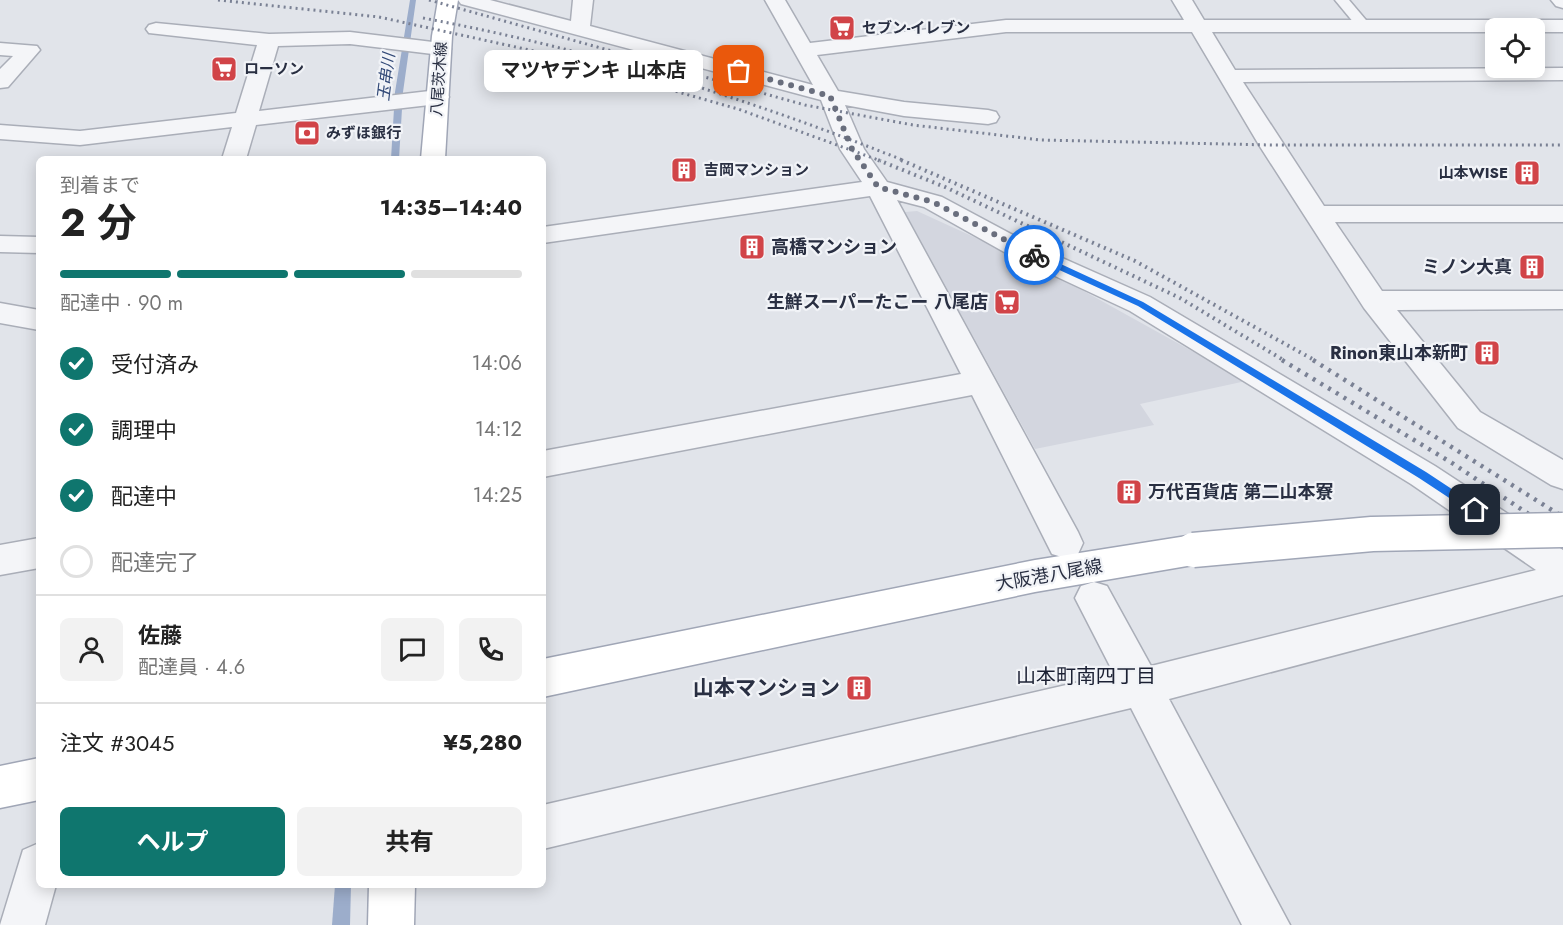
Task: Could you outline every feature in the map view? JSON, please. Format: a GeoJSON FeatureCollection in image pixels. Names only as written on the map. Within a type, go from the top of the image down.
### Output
{"type":"FeatureCollection","features":[{"type":"Feature","properties":{"kind":"main road","name":"八尾茨木線"},"geometry":{"type":"LineString","coordinates":[[433,156],[441,49],[448,0]]}},
{"type":"Feature","properties":{"kind":"main road","name":"大阪港八尾線"},"geometry":{"type":"LineString","coordinates":[[546,677],[1035,576],[1193,550],[1372,534],[1563,530]]}},
{"type":"Feature","properties":{"kind":"main road"},"geometry":{"type":"LineString","coordinates":[[0,787],[36,780]]}},
{"type":"Feature","properties":{"kind":"main road"},"geometry":{"type":"LineString","coordinates":[[391,925],[393,888]]}},
{"type":"Feature","properties":{"kind":"street"},"geometry":{"type":"LineString","coordinates":[[468,0],[830,96],[904,109],[988,117]]}},
{"type":"Feature","properties":{"kind":"street"},"geometry":{"type":"LineString","coordinates":[[580,28],[583,0]]}},
{"type":"Feature","properties":{"kind":"street"},"geometry":{"type":"LineString","coordinates":[[776,0],[830,96],[852,149],[878,187],[1065,543]]}},
{"type":"Feature","properties":{"kind":"street"},"geometry":{"type":"LineString","coordinates":[[1182,0],[1200,26],[1227,76],[1374,301],[1469,420],[1563,476]]}},
{"type":"Feature","properties":{"kind":"street"},"geometry":{"type":"LineString","coordinates":[[805,50],[1006,26],[1563,26]]}},
{"type":"Feature","properties":{"kind":"street"},"geometry":{"type":"LineString","coordinates":[[156,29],[269,40],[350,38],[441,49]]}},
{"type":"Feature","properties":{"kind":"street"},"geometry":{"type":"LineString","coordinates":[[235,156],[269,40]]}},
{"type":"Feature","properties":{"kind":"street"},"geometry":{"type":"LineString","coordinates":[[0,49],[30,50],[0,82]]}},
{"type":"Feature","properties":{"kind":"street"},"geometry":{"type":"LineString","coordinates":[[1227,76],[1563,74]]}},
{"type":"Feature","properties":{"kind":"street"},"geometry":{"type":"LineString","coordinates":[[0,132],[80,138],[438,96]]}},
{"type":"Feature","properties":{"kind":"street"},"geometry":{"type":"LineString","coordinates":[[546,235],[878,187],[933,202],[1015,247],[1140,304],[1423,475],[1563,569]]}},
{"type":"Feature","properties":{"kind":"street"},"geometry":{"type":"LineString","coordinates":[[1316,214],[1563,214]]}},
{"type":"Feature","properties":{"kind":"street"},"geometry":{"type":"LineString","coordinates":[[0,244],[36,245]]}},
{"type":"Feature","properties":{"kind":"street"},"geometry":{"type":"LineString","coordinates":[[1374,301],[1563,300]]}},
{"type":"Feature","properties":{"kind":"street"},"geometry":{"type":"LineString","coordinates":[[0,313],[36,319]]}},
{"type":"Feature","properties":{"kind":"street"},"geometry":{"type":"LineString","coordinates":[[546,463],[980,382]]}},
{"type":"Feature","properties":{"kind":"street"},"geometry":{"type":"LineString","coordinates":[[0,560],[36,554]]}},
{"type":"Feature","properties":{"kind":"street"},"geometry":{"type":"LineString","coordinates":[[546,826],[1141,687],[1563,579]]}},
{"type":"Feature","properties":{"kind":"street"},"geometry":{"type":"LineString","coordinates":[[1094,598],[1267,925]]}},
{"type":"Feature","properties":{"kind":"street"},"geometry":{"type":"LineString","coordinates":[[22,925],[36,876]]}},
{"type":"Feature","properties":{"kind":"lane"},"geometry":{"type":"LineString","coordinates":[[1342,0],[1364,26]]}},
{"type":"Feature","properties":{"kind":"shaded area"},"geometry":{"type":"Polygon","coordinates":[[[917,211],[1044,269],[1246,381],[1140,404],[1154,425],[1035,449],[905,212],[917,211]]]}},
{"type":"Feature","properties":{"kind":"waterway","name":"玉串川"},"geometry":{"type":"LineString","coordinates":[[395,156],[399,92],[413,0]]}},
{"type":"Feature","properties":{"kind":"waterway","name":"玉串川"},"geometry":{"type":"LineString","coordinates":[[341,925],[343,888]]}},
{"type":"Feature","properties":{"kind":"railway"},"geometry":{"type":"LineString","coordinates":[[218,0],[379,17],[534,51],[738,109],[881,161]]}},
{"type":"Feature","properties":{"kind":"railway"},"geometry":{"type":"LineString","coordinates":[[429,0],[805,105],[913,125],[1041,140],[1271,145],[1563,145]]}},
{"type":"Feature","properties":{"kind":"railway"},"geometry":{"type":"LineString","coordinates":[[423,18],[485,30],[607,60],[787,116],[905,161]]}},
{"type":"Feature","properties":{"kind":"railway"},"geometry":{"type":"LineString","coordinates":[[878,160],[945,187],[1180,298],[1285,361]]}},
{"type":"Feature","properties":{"kind":"railway"},"geometry":{"type":"LineString","coordinates":[[901,160],[1135,261],[1316,361]]}},
{"type":"Feature","properties":{"kind":"railway"},"geometry":{"type":"LineString","coordinates":[[1282,360],[1452,463],[1563,537]]}},
{"type":"Feature","properties":{"kind":"railway"},"geometry":{"type":"LineString","coordinates":[[1313,360],[1563,517]]}},
{"type":"Feature","properties":{"kind":"way so far"},"geometry":{"type":"LineString","coordinates":[[739,71],[830,96],[852,149],[878,187],[933,202],[1034,255]]}},
{"type":"Feature","properties":{"kind":"place","name":"セブン-イレブン"},"geometry":{"type":"Point","coordinates":[842,28]}},
{"type":"Feature","properties":{"kind":"place","name":"ローソン"},"geometry":{"type":"Point","coordinates":[224,69]}},
{"type":"Feature","properties":{"kind":"place","name":"マツヤデンキ 山本店"},"geometry":{"type":"Point","coordinates":[739,71]}},
{"type":"Feature","properties":{"kind":"place","name":"みずほ銀行"},"geometry":{"type":"Point","coordinates":[307,133]}},
{"type":"Feature","properties":{"kind":"place","name":"吉岡マンション"},"geometry":{"type":"Point","coordinates":[684,170]}},
{"type":"Feature","properties":{"kind":"place","name":"山本WISE"},"geometry":{"type":"Point","coordinates":[1527,173]}},
{"type":"Feature","properties":{"kind":"place","name":"高橋マンション"},"geometry":{"type":"Point","coordinates":[752,247]}},
{"type":"Feature","properties":{"kind":"place","name":"ミノン大真"},"geometry":{"type":"Point","coordinates":[1532,267]}},
{"type":"Feature","properties":{"kind":"place","name":"生鮮スーパーたこー 八尾店"},"geometry":{"type":"Point","coordinates":[1007,302]}},
{"type":"Feature","properties":{"kind":"place","name":"Rinon東山本新町"},"geometry":{"type":"Point","coordinates":[1487,353]}},
{"type":"Feature","properties":{"kind":"place","name":"万代百貨店 第二山本寮"},"geometry":{"type":"Point","coordinates":[1129,492]}},
{"type":"Feature","properties":{"kind":"place","name":"山本マンション"},"geometry":{"type":"Point","coordinates":[859,688]}},
{"type":"Feature","properties":{"kind":"district","name":"山本町南四丁目"},"geometry":{"type":"Point","coordinates":[1086,676]}},
{"type":"Feature","properties":{"kind":"route"},"geometry":{"type":"LineString","coordinates":[[1034,255],[1140,304],[1423,475],[1475,510]]}}]}
